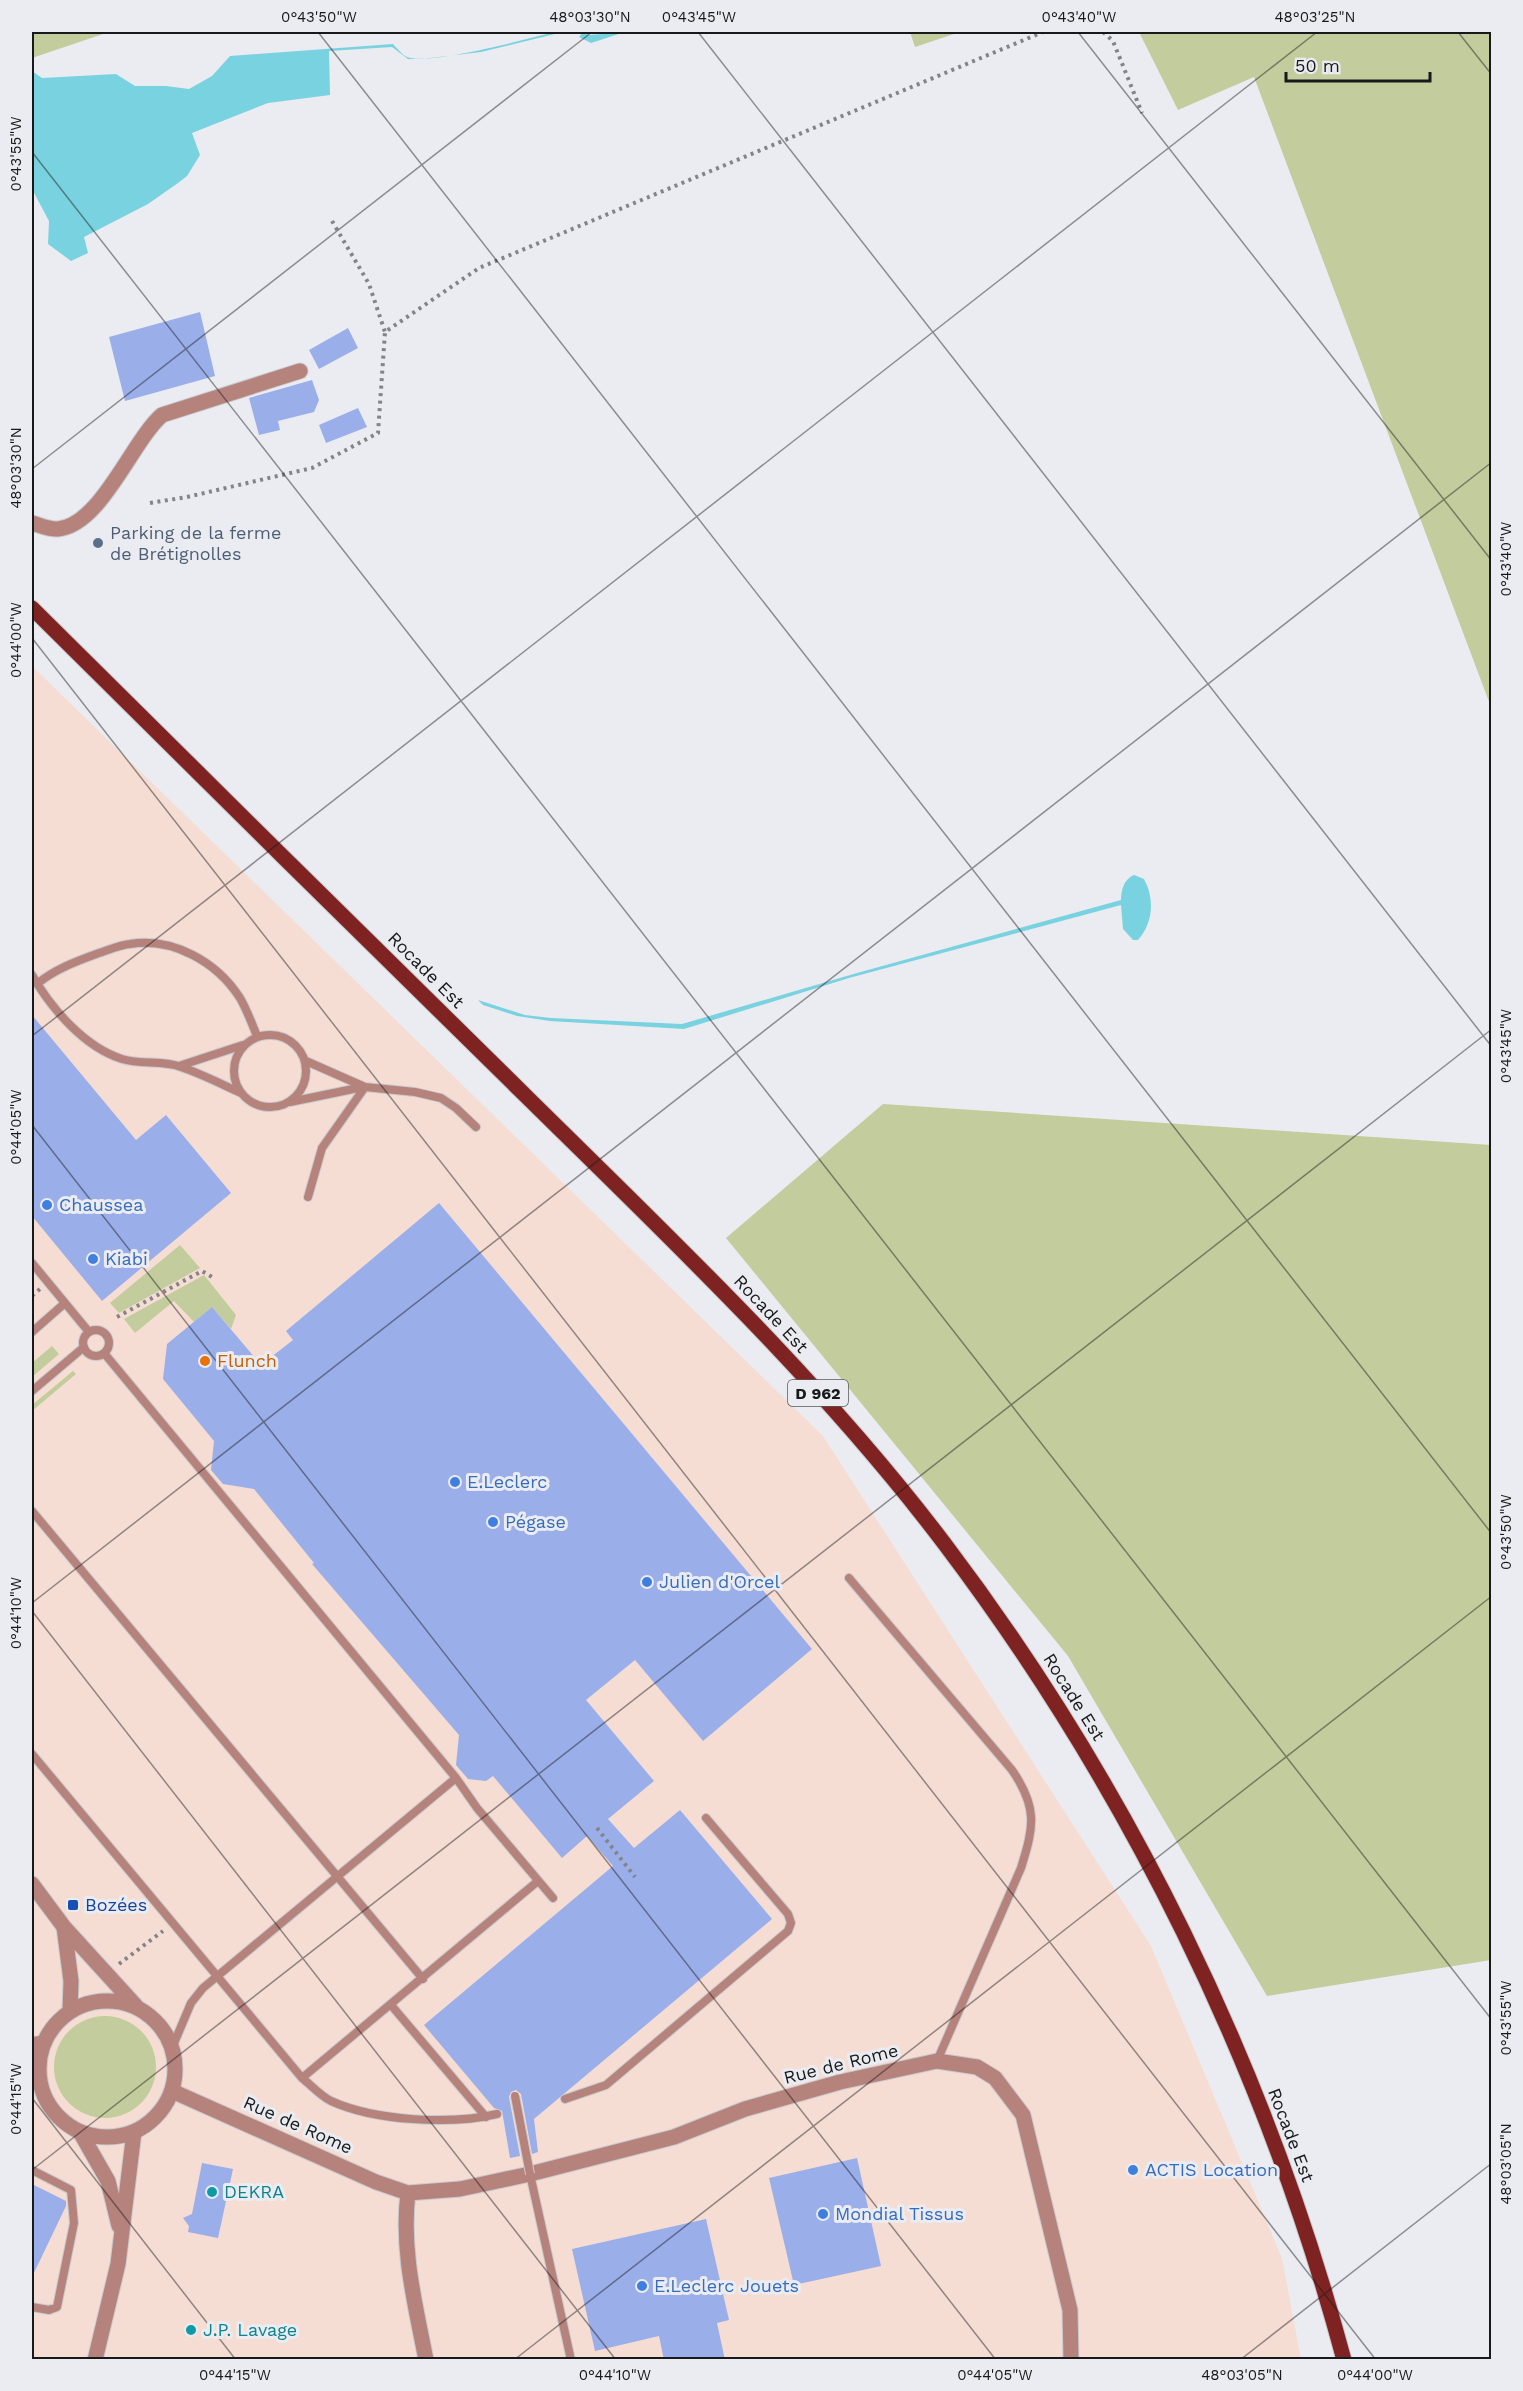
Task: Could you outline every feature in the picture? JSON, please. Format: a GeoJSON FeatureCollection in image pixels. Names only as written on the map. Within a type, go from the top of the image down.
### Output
{"type":"FeatureCollection","features":[{"type":"Feature","properties":{"kind":"main road","name":"Rocade Est"},"geometry":{"type":"LineString","coordinates":[[32,608],[704,1271],[867,1448],[943,1541],[1033,1667],[1113,1796],[1211,1987],[1288,2179],[1324,2286],[1344,2360]]}},
{"type":"Feature","properties":{"kind":"street"},"geometry":{"type":"LineString","coordinates":[[32,522],[57,530],[78,524],[120,475],[151,425],[162,415],[300,371]]}},
{"type":"Feature","properties":{"kind":"street"},"geometry":{"type":"LineString","coordinates":[[32,1884],[64,1927],[136,2006],[152,2017],[164,2031],[172,2048],[175,2069],[172,2091],[163,2108],[150,2122],[134,2132],[107,2137],[80,2132],[64,2123],[51,2110],[42,2094],[35,2075],[38,2059],[37,2044],[70,2011],[91,2002],[114,2000],[136,2006]]}},
{"type":"Feature","properties":{"kind":"street"},"geometry":{"type":"LineString","coordinates":[[64,1927],[71,1981],[70,2011]]}},
{"type":"Feature","properties":{"kind":"street","name":"Rue de Rome"},"geometry":{"type":"LineString","coordinates":[[172,2091],[376,2182],[408,2193],[460,2189],[530,2174],[674,2137],[744,2109],[840,2082],[937,2061],[977,2067],[995,2078],[1023,2115],[1070,2310],[1071,2360]]}},
{"type":"Feature","properties":{"kind":"street"},"geometry":{"type":"LineString","coordinates":[[80,2132],[108,2181],[121,2235]]}},
{"type":"Feature","properties":{"kind":"street"},"geometry":{"type":"LineString","coordinates":[[95,2360],[118,2264],[134,2132]]}},
{"type":"Feature","properties":{"kind":"street"},"geometry":{"type":"LineString","coordinates":[[408,2193],[405,2222],[406,2260],[426,2360]]}},
{"type":"Feature","properties":{"kind":"lane"},"geometry":{"type":"LineString","coordinates":[[37,984],[49,975],[79,960],[130,944],[176,947],[198,958],[224,979],[240,999],[257,1036]]}},
{"type":"Feature","properties":{"kind":"lane"},"geometry":{"type":"LineString","coordinates":[[32,975],[73,1027],[97,1048],[136,1062],[179,1066],[241,1093],[247,1099],[263,1107],[280,1106],[289,1102],[365,1087],[415,1092],[441,1098],[476,1126]]}},
{"type":"Feature","properties":{"kind":"lane"},"geometry":{"type":"LineString","coordinates":[[179,1066],[244,1045],[257,1036],[277,1035],[287,1038],[302,1051],[306,1061],[306,1080],[302,1089],[289,1102]]}},
{"type":"Feature","properties":{"kind":"lane"},"geometry":{"type":"LineString","coordinates":[[241,1093],[234,1074],[234,1064],[244,1045]]}},
{"type":"Feature","properties":{"kind":"lane"},"geometry":{"type":"LineString","coordinates":[[306,1061],[365,1087]]}},
{"type":"Feature","properties":{"kind":"lane"},"geometry":{"type":"LineString","coordinates":[[308,1197],[322,1148],[365,1087]]}},
{"type":"Feature","properties":{"kind":"lane"},"geometry":{"type":"LineString","coordinates":[[32,1263],[89,1332]]}},
{"type":"Feature","properties":{"kind":"lane"},"geometry":{"type":"LineString","coordinates":[[32,1332],[65,1303]]}},
{"type":"Feature","properties":{"kind":"lane"},"geometry":{"type":"LineString","coordinates":[[97,1330],[105,1334],[109,1345],[104,1353],[92,1355],[84,1347],[83,1338],[89,1332],[97,1330]]}},
{"type":"Feature","properties":{"kind":"lane"},"geometry":{"type":"LineString","coordinates":[[32,1391],[84,1347]]}},
{"type":"Feature","properties":{"kind":"lane"},"geometry":{"type":"LineString","coordinates":[[104,1353],[553,1898]]}},
{"type":"Feature","properties":{"kind":"lane"},"geometry":{"type":"LineString","coordinates":[[32,1511],[423,1978]]}},
{"type":"Feature","properties":{"kind":"lane"},"geometry":{"type":"LineString","coordinates":[[849,1578],[1012,1770],[1029,1798],[1033,1813],[1031,1837],[1021,1868],[937,2061]]}},
{"type":"Feature","properties":{"kind":"lane"},"geometry":{"type":"LineString","coordinates":[[32,1754],[302,2078],[329,2100],[365,2113],[420,2118],[486,2117],[497,2114]]}},
{"type":"Feature","properties":{"kind":"lane"},"geometry":{"type":"LineString","coordinates":[[172,2048],[191,2002],[218,1976],[456,1778]]}},
{"type":"Feature","properties":{"kind":"lane"},"geometry":{"type":"LineString","coordinates":[[565,2099],[606,2085],[788,1931],[791,1923],[788,1914],[706,1818]]}},
{"type":"Feature","properties":{"kind":"lane"},"geometry":{"type":"LineString","coordinates":[[302,2078],[538,1881]]}},
{"type":"Feature","properties":{"kind":"lane"},"geometry":{"type":"LineString","coordinates":[[391,2005],[486,2117]]}},
{"type":"Feature","properties":{"kind":"lane"},"geometry":{"type":"LineString","coordinates":[[515,2096],[571,2360]]}},
{"type":"Feature","properties":{"kind":"lane"},"geometry":{"type":"LineString","coordinates":[[32,2170],[71,2190],[74,2215],[57,2307],[50,2310],[32,2307]]}},
{"type":"Feature","properties":{"kind":"path"},"geometry":{"type":"LineString","coordinates":[[385,332],[479,268],[1042,32]]}},
{"type":"Feature","properties":{"kind":"path"},"geometry":{"type":"LineString","coordinates":[[1103,32],[1113,41],[1142,113]]}},
{"type":"Feature","properties":{"kind":"path"},"geometry":{"type":"LineString","coordinates":[[150,503],[187,497],[312,468],[378,433],[385,332],[369,284],[332,221]]}},
{"type":"Feature","properties":{"kind":"path"},"geometry":{"type":"LineString","coordinates":[[117,1317],[201,1271],[212,1277]]}},
{"type":"Feature","properties":{"kind":"path"},"geometry":{"type":"LineString","coordinates":[[597,1828],[635,1877]]}},
{"type":"Feature","properties":{"kind":"path"},"geometry":{"type":"LineString","coordinates":[[105,1972],[125,1960],[173,1923]]}},
{"type":"Feature","properties":{"kind":"shaded area"},"geometry":{"type":"Polygon","coordinates":[[[32,666],[823,1436],[1151,1946],[1282,2258],[1301,2359],[32,2359],[32,666]]]}},
{"type":"Feature","properties":{"kind":"green space"},"geometry":{"type":"Polygon","coordinates":[[[32,32],[109,32],[32,58],[32,32]]]}},
{"type":"Feature","properties":{"kind":"green space"},"geometry":{"type":"Polygon","coordinates":[[[910,32],[960,32],[915,47],[910,32]]]}},
{"type":"Feature","properties":{"kind":"green space"},"geometry":{"type":"Polygon","coordinates":[[[1139,32],[1491,32],[1491,707],[1254,77],[1178,110],[1139,32]]]}},
{"type":"Feature","properties":{"kind":"green space"},"geometry":{"type":"Polygon","coordinates":[[[883,1104],[1491,1145],[1491,1960],[1267,1996],[1068,1656],[726,1238],[883,1104]]]}},
{"type":"Feature","properties":{"kind":"green space"},"geometry":{"type":"Polygon","coordinates":[[[180,1245],[200,1268],[119,1313],[110,1303],[180,1245]]]}},
{"type":"Feature","properties":{"kind":"green space"},"geometry":{"type":"Polygon","coordinates":[[[204,1275],[236,1315],[231,1329],[212,1307],[194,1322],[174,1301],[135,1333],[124,1319],[204,1275]]]}},
{"type":"Feature","properties":{"kind":"green space"},"geometry":{"type":"Polygon","coordinates":[[[52,1346],[59,1354],[32,1377],[32,1363],[52,1346]]]}},
{"type":"Feature","properties":{"kind":"green space"},"geometry":{"type":"Polygon","coordinates":[[[73,1371],[76,1374],[32,1411],[32,1405],[73,1371]]]}},
{"type":"Feature","properties":{"kind":"green space"},"geometry":{"type":"Polygon","coordinates":[[[95,2016],[115,2016],[134,2024],[148,2038],[156,2057],[153,2087],[148,2096],[134,2110],[115,2118],[95,2118],[76,2110],[62,2096],[54,2077],[54,2057],[62,2038],[76,2024],[95,2016]]]}},
{"type":"Feature","properties":{"kind":"water"},"geometry":{"type":"Polygon","coordinates":[[[555,32],[563,32],[481,52],[447,56],[555,32]]]}},
{"type":"Feature","properties":{"kind":"water"},"geometry":{"type":"Polygon","coordinates":[[[583,32],[589,35],[625,32],[591,43],[579,37],[583,32]]]}},
{"type":"Feature","properties":{"kind":"water"},"geometry":{"type":"Polygon","coordinates":[[[393,44],[401,53],[418,59],[408,59],[392,47],[329,51],[330,95],[268,103],[192,133],[200,155],[187,176],[148,204],[84,237],[88,253],[71,261],[48,244],[49,221],[32,189],[32,71],[42,78],[116,74],[135,86],[189,89],[212,76],[230,56],[393,44]]]}},
{"type":"Feature","properties":{"kind":"water"},"geometry":{"type":"Polygon","coordinates":[[[1134,875],[1144,879],[1151,903],[1147,926],[1138,940],[1133,940],[1123,929],[1121,905],[849,978],[684,1029],[550,1021],[517,1016],[483,1005],[478,1000],[525,1015],[682,1024],[1121,900],[1124,885],[1134,875]]]}},
{"type":"Feature","properties":{"kind":"building"},"geometry":{"type":"Polygon","coordinates":[[[200,312],[215,376],[125,401],[109,337],[200,312]]]}},
{"type":"Feature","properties":{"kind":"building"},"geometry":{"type":"Polygon","coordinates":[[[348,328],[358,348],[319,369],[309,350],[348,328]]]}},
{"type":"Feature","properties":{"kind":"building"},"geometry":{"type":"Polygon","coordinates":[[[312,380],[319,400],[314,412],[278,421],[280,430],[259,435],[249,398],[312,380]]]}},
{"type":"Feature","properties":{"kind":"building"},"geometry":{"type":"Polygon","coordinates":[[[358,408],[367,427],[326,443],[319,425],[358,408]]]}},
{"type":"Feature","properties":{"kind":"building"},"geometry":{"type":"Polygon","coordinates":[[[32,1015],[136,1140],[166,1115],[231,1193],[102,1301],[32,1216],[32,1015]]]}},
{"type":"Feature","properties":{"kind":"building","name":"Pégase"},"geometry":{"type":"Polygon","coordinates":[[[439,1203],[812,1649],[703,1741],[635,1660],[586,1700],[654,1781],[608,1819],[634,1848],[680,1810],[772,1919],[534,2119],[538,2152],[532,2154],[521,2094],[516,2090],[511,2092],[509,2097],[520,2156],[510,2158],[502,2111],[494,2108],[424,2025],[613,1866],[587,1836],[562,1858],[493,1776],[486,1781],[468,1779],[456,1765],[459,1735],[312,1564],[314,1563],[254,1489],[223,1484],[211,1470],[214,1441],[163,1379],[167,1344],[212,1307],[261,1365],[293,1340],[286,1331],[439,1203]]]}},
{"type":"Feature","properties":{"kind":"building"},"geometry":{"type":"Polygon","coordinates":[[[857,2158],[881,2266],[794,2285],[769,2178],[857,2158]]]}},
{"type":"Feature","properties":{"kind":"building","name":"DEKRA"},"geometry":{"type":"Polygon","coordinates":[[[202,2163],[233,2169],[218,2238],[188,2232],[189,2226],[183,2218],[192,2214],[202,2163]]]}},
{"type":"Feature","properties":{"kind":"building"},"geometry":{"type":"Polygon","coordinates":[[[32,2184],[66,2201],[66,2206],[32,2277],[32,2184]]]}},
{"type":"Feature","properties":{"kind":"building"},"geometry":{"type":"Polygon","coordinates":[[[706,2219],[729,2320],[717,2323],[725,2360],[664,2360],[659,2336],[595,2351],[572,2249],[706,2219]]]}},
{"type":"Feature","properties":{"kind":"place","name":"Parking de la ferme de Brétignolles"},"geometry":{"type":"Point","coordinates":[98,543]}},
{"type":"Feature","properties":{"kind":"place","name":"Chaussea"},"geometry":{"type":"Point","coordinates":[47,1205]}},
{"type":"Feature","properties":{"kind":"place","name":"Kiabi"},"geometry":{"type":"Point","coordinates":[93,1259]}},
{"type":"Feature","properties":{"kind":"place","name":"Flunch"},"geometry":{"type":"Point","coordinates":[205,1361]}},
{"type":"Feature","properties":{"kind":"place","name":"E.Leclerc"},"geometry":{"type":"Point","coordinates":[455,1482]}},
{"type":"Feature","properties":{"kind":"place","name":"Pégase"},"geometry":{"type":"Point","coordinates":[493,1522]}},
{"type":"Feature","properties":{"kind":"place","name":"Julien d'Orcel"},"geometry":{"type":"Point","coordinates":[647,1582]}},
{"type":"Feature","properties":{"kind":"place","name":"Bozées"},"geometry":{"type":"Point","coordinates":[73,1905]}},
{"type":"Feature","properties":{"kind":"place","name":"ACTIS Location"},"geometry":{"type":"Point","coordinates":[1133,2170]}},
{"type":"Feature","properties":{"kind":"place","name":"DEKRA"},"geometry":{"type":"Point","coordinates":[212,2192]}},
{"type":"Feature","properties":{"kind":"place","name":"Mondial Tissus"},"geometry":{"type":"Point","coordinates":[823,2214]}},
{"type":"Feature","properties":{"kind":"place","name":"E.Leclerc Jouets"},"geometry":{"type":"Point","coordinates":[642,2286]}},
{"type":"Feature","properties":{"kind":"place","name":"J.P. Lavage"},"geometry":{"type":"Point","coordinates":[191,2330]}}]}
